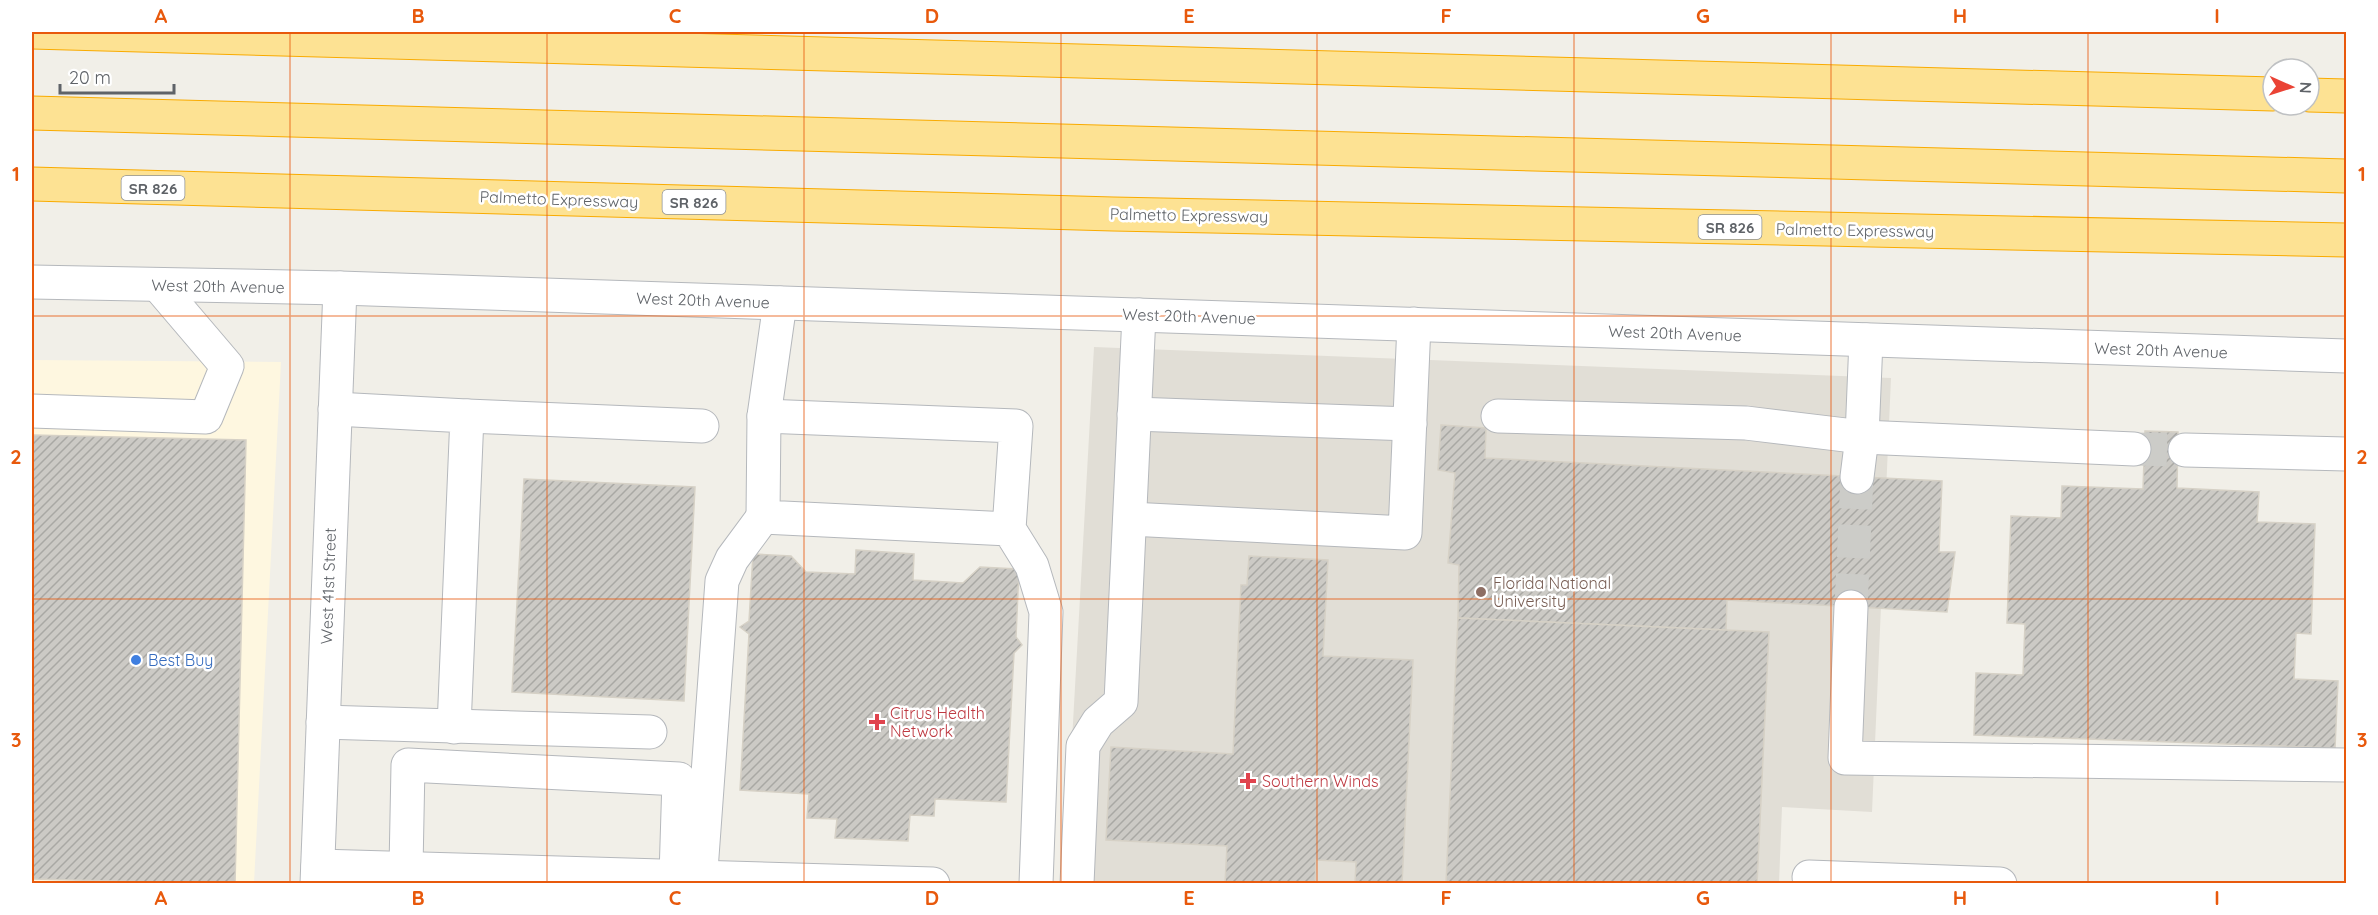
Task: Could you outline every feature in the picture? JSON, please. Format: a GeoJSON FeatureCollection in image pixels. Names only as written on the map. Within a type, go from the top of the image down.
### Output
{"type":"FeatureCollection","features":[{"type":"Feature","properties":{"kind":"highway"},"geometry":{"type":"LineString","coordinates":[[32,32],[2261,94]]}},
{"type":"Feature","properties":{"kind":"highway"},"geometry":{"type":"LineString","coordinates":[[2321,95],[2346,96]]}},
{"type":"Feature","properties":{"kind":"highway"},"geometry":{"type":"LineString","coordinates":[[32,113],[2346,176]]}},
{"type":"Feature","properties":{"kind":"highway","name":"Palmetto Expressway"},"geometry":{"type":"LineString","coordinates":[[32,184],[1137,214],[2346,240]]}},
{"type":"Feature","properties":{"kind":"street","name":"West 20th Avenue"},"geometry":{"type":"LineString","coordinates":[[32,282],[340,288],[2346,356]]}},
{"type":"Feature","properties":{"kind":"street"},"geometry":{"type":"LineString","coordinates":[[32,411],[206,417],[227,366],[158,285]]}},
{"type":"Feature","properties":{"kind":"street","name":"West 41st Street"},"geometry":{"type":"LineString","coordinates":[[317,875],[340,288]]}},
{"type":"Feature","properties":{"kind":"street"},"geometry":{"type":"LineString","coordinates":[[692,879],[722,581],[732,559],[763,517],[764,416],[780,303]]}},
{"type":"Feature","properties":{"kind":"street"},"geometry":{"type":"LineString","coordinates":[[1077,884],[1083,746],[1098,722],[1121,702],[1138,315]]}},
{"type":"Feature","properties":{"kind":"street"},"geometry":{"type":"LineString","coordinates":[[1130,519],[1405,533],[1414,324]]}},
{"type":"Feature","properties":{"kind":"street"},"geometry":{"type":"LineString","coordinates":[[1857,477],[1862,437],[1866,340]]}},
{"type":"Feature","properties":{"kind":"street"},"geometry":{"type":"LineString","coordinates":[[335,409],[702,426]]}},
{"type":"Feature","properties":{"kind":"street"},"geometry":{"type":"LineString","coordinates":[[1134,414],[1410,424]]}},
{"type":"Feature","properties":{"kind":"street"},"geometry":{"type":"LineString","coordinates":[[453,727],[467,416]]}},
{"type":"Feature","properties":{"kind":"street"},"geometry":{"type":"LineString","coordinates":[[764,416],[1016,426],[1009,529],[1032,566],[1046,612],[1036,884]]}},
{"type":"Feature","properties":{"kind":"street"},"geometry":{"type":"LineString","coordinates":[[1498,416],[1746,423],[1862,437],[2134,449]]}},
{"type":"Feature","properties":{"kind":"street"},"geometry":{"type":"LineString","coordinates":[[2185,450],[2346,454]]}},
{"type":"Feature","properties":{"kind":"street"},"geometry":{"type":"LineString","coordinates":[[763,517],[1009,529]]}},
{"type":"Feature","properties":{"kind":"street"},"geometry":{"type":"LineString","coordinates":[[1851,607],[1845,758],[2346,765]]}},
{"type":"Feature","properties":{"kind":"street"},"geometry":{"type":"LineString","coordinates":[[323,722],[650,732]]}},
{"type":"Feature","properties":{"kind":"street"},"geometry":{"type":"LineString","coordinates":[[406,868],[408,765],[679,779],[692,879]]}},
{"type":"Feature","properties":{"kind":"street"},"geometry":{"type":"LineString","coordinates":[[317,875],[406,868],[692,879],[933,884]]}},
{"type":"Feature","properties":{"kind":"street"},"geometry":{"type":"LineString","coordinates":[[1809,877],[2000,884]]}},
{"type":"Feature","properties":{"kind":"shaded area","name":"Florida National University"},"geometry":{"type":"Polygon","coordinates":[[[1094,347],[1891,378],[1872,812],[1782,807],[1779,883],[1064,884],[1094,347]]]}},
{"type":"Feature","properties":{"kind":"shaded area","name":"Best Buy"},"geometry":{"type":"Polygon","coordinates":[[[32,360],[281,362],[254,883],[32,884],[32,360]]]}},
{"type":"Feature","properties":{"kind":"building"},"geometry":{"type":"Polygon","coordinates":[[[1441,425],[1486,428],[1485,458],[1942,481],[1939,552],[1955,552],[1947,612],[1727,600],[1726,630],[1458,618],[1459,565],[1448,563],[1455,473],[1438,470],[1441,425]]]}},
{"type":"Feature","properties":{"kind":"building"},"geometry":{"type":"Polygon","coordinates":[[[2145,431],[2178,432],[2177,488],[2259,492],[2257,522],[2315,524],[2311,634],[2296,633],[2294,679],[2338,681],[2335,748],[1974,735],[1976,673],[2023,675],[2025,624],[2007,623],[2011,516],[2061,518],[2062,486],[2143,489],[2145,431]]]}},
{"type":"Feature","properties":{"kind":"building","name":"Best Buy"},"geometry":{"type":"Polygon","coordinates":[[[32,435],[246,440],[235,884],[32,879],[32,435]]]}},
{"type":"Feature","properties":{"kind":"building"},"geometry":{"type":"Polygon","coordinates":[[[524,479],[695,487],[684,701],[512,692],[524,479]]]}},
{"type":"Feature","properties":{"kind":"building","name":"Citrus Health Network"},"geometry":{"type":"Polygon","coordinates":[[[856,550],[914,554],[913,580],[963,583],[980,567],[1019,569],[1016,637],[1022,645],[1014,653],[1006,802],[935,799],[934,816],[910,815],[908,841],[835,838],[837,819],[807,818],[809,794],[740,790],[749,634],[740,627],[749,621],[753,554],[791,556],[806,572],[855,574],[856,550]]]}},
{"type":"Feature","properties":{"kind":"building"},"geometry":{"type":"Polygon","coordinates":[[[1249,556],[1328,560],[1323,656],[1413,660],[1402,884],[1355,884],[1356,862],[1316,860],[1315,884],[1225,884],[1227,846],[1106,840],[1111,747],[1233,754],[1241,585],[1247,585],[1249,556]]]}},
{"type":"Feature","properties":{"kind":"building"},"geometry":{"type":"Polygon","coordinates":[[[1458,618],[1769,632],[1757,884],[1446,884],[1458,618]]]}},
{"type":"Feature","properties":{"kind":"tunnel"},"geometry":{"type":"LineString","coordinates":[[2134,449],[2185,450]]}},
{"type":"Feature","properties":{"kind":"tunnel"},"geometry":{"type":"LineString","coordinates":[[1851,607],[1857,477]]}},
{"type":"Feature","properties":{"kind":"place","name":"Florida National University"},"geometry":{"type":"Point","coordinates":[1481,592]}},
{"type":"Feature","properties":{"kind":"place","name":"Best Buy"},"geometry":{"type":"Point","coordinates":[136,660]}},
{"type":"Feature","properties":{"kind":"place","name":"Citrus Health Network"},"geometry":{"type":"Point","coordinates":[877,722]}},
{"type":"Feature","properties":{"kind":"place","name":"Southern Winds"},"geometry":{"type":"Point","coordinates":[1248,781]}}]}
